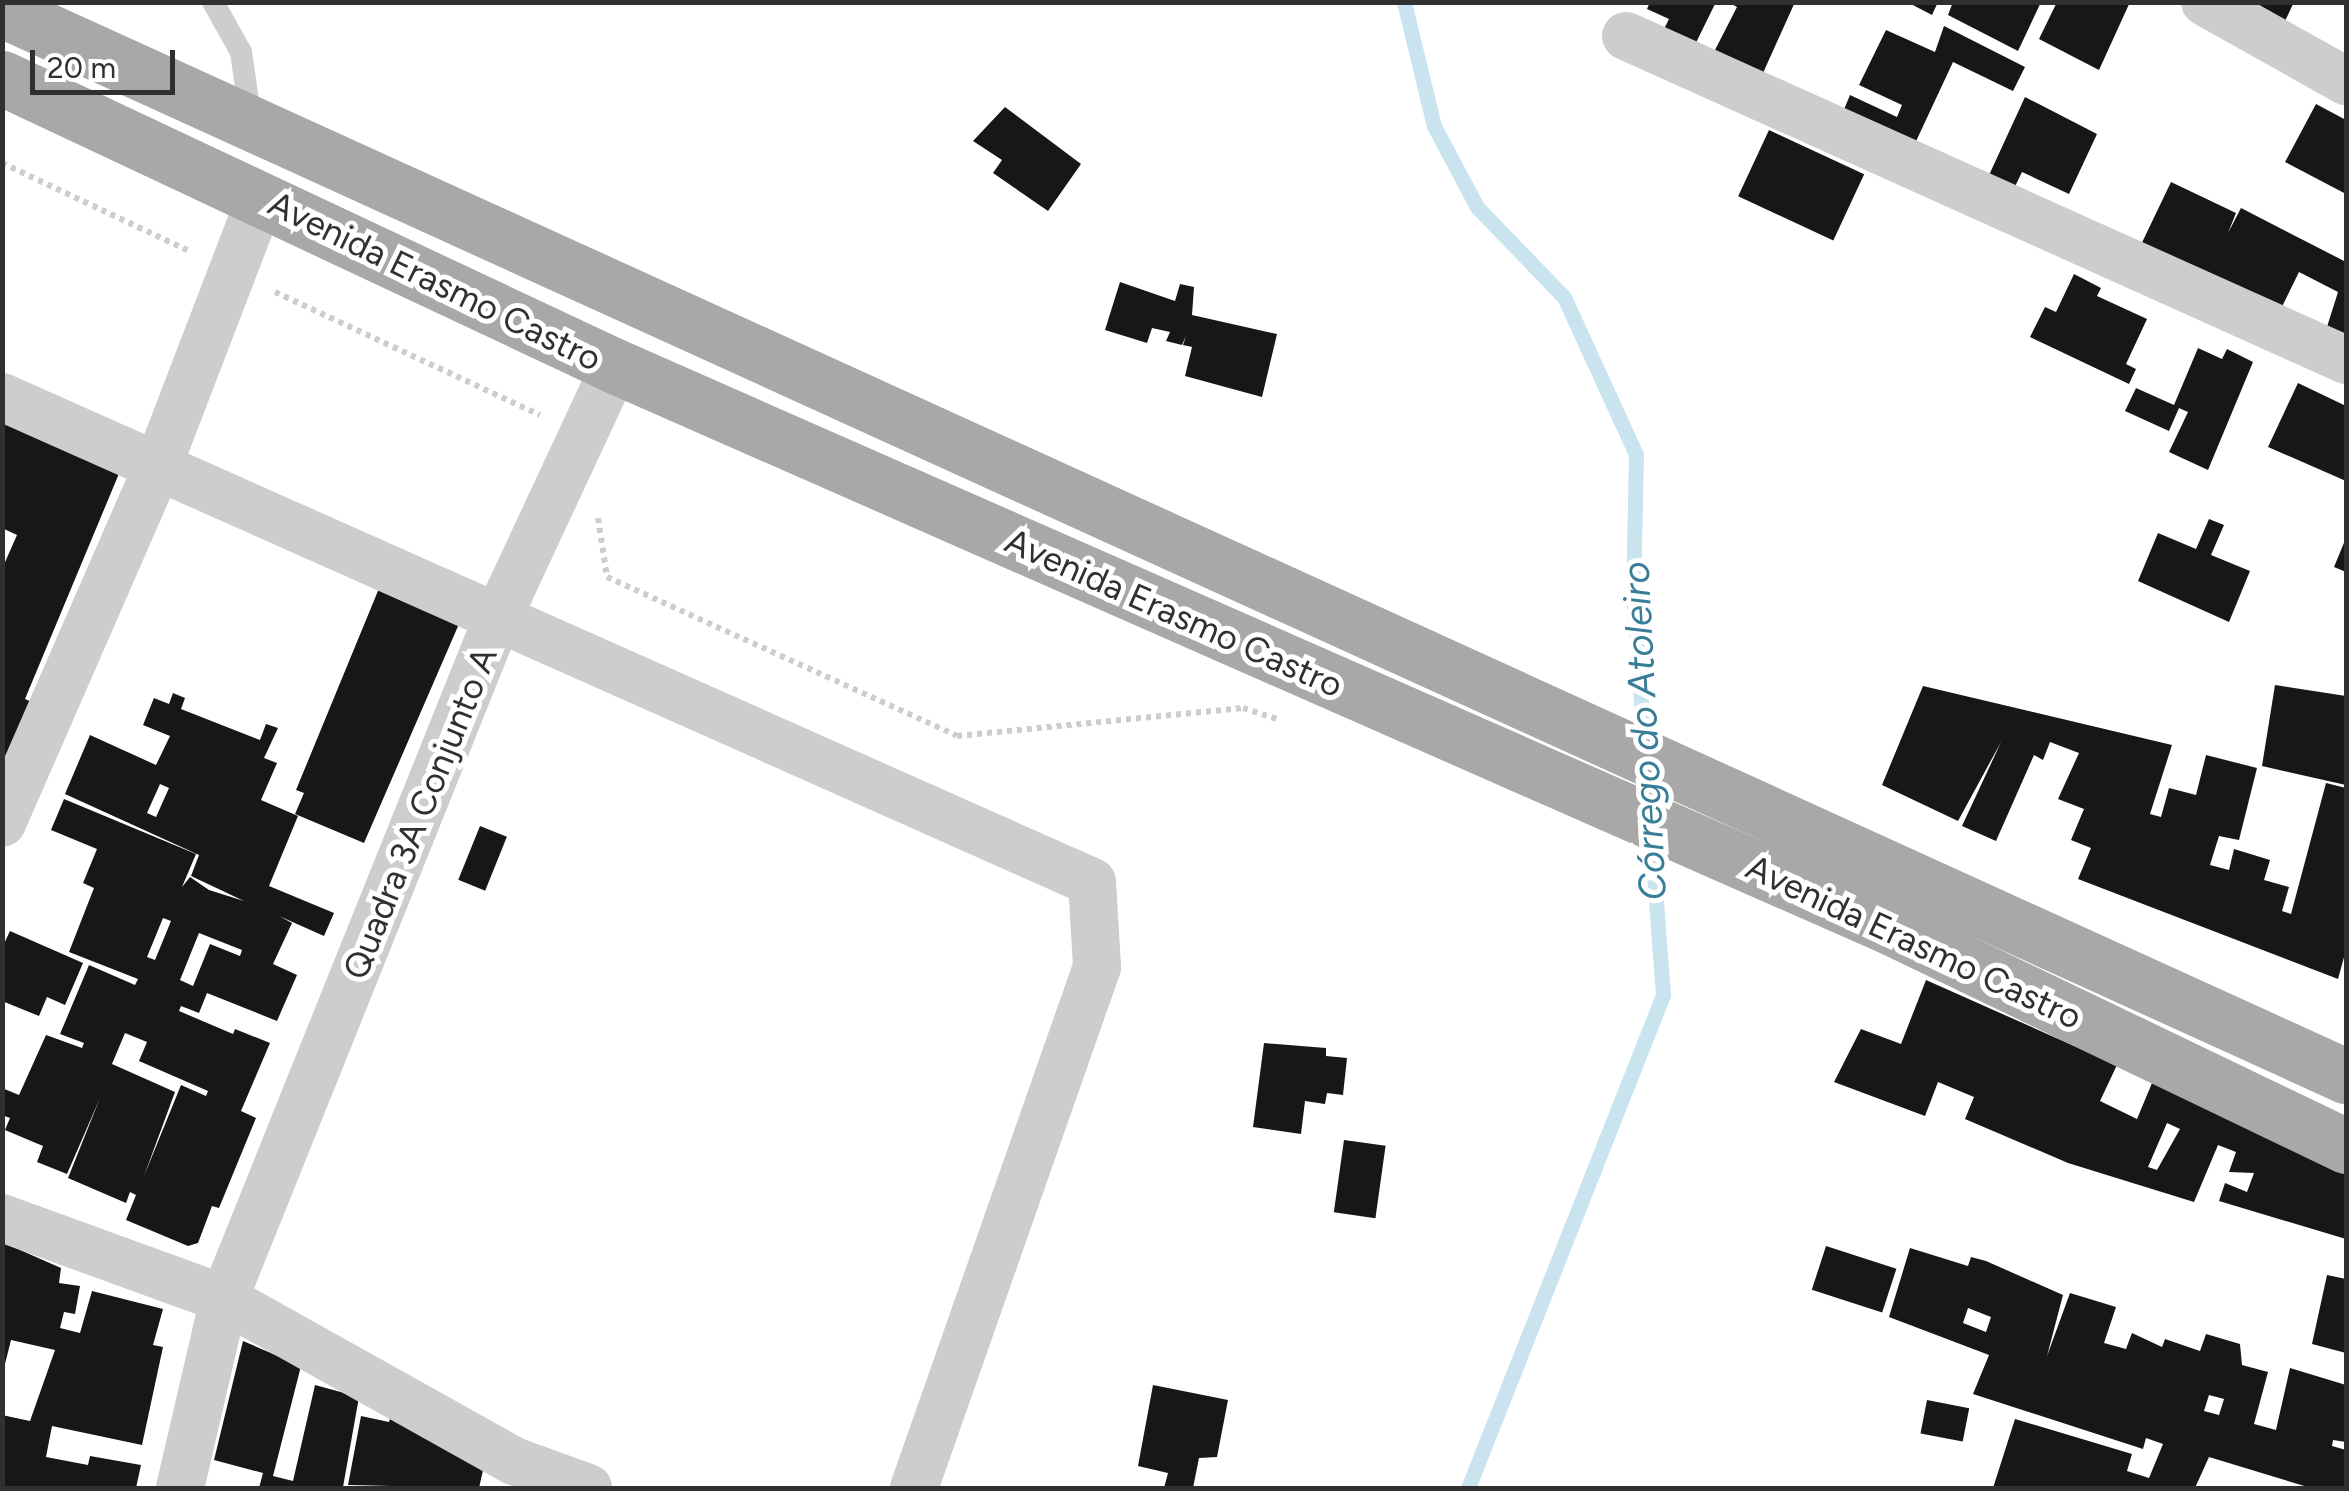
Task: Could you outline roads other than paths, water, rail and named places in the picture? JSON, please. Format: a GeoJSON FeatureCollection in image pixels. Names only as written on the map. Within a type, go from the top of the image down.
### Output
{"type":"FeatureCollection","features":[{"type":"Feature","properties":{"kind":"main road","name":"Avenida Erasmo Castro"},"geometry":{"type":"LineString","coordinates":[[2,10],[2346,1076]]}},
{"type":"Feature","properties":{"kind":"main road","name":"Avenida Erasmo Castro"},"geometry":{"type":"LineString","coordinates":[[2,78],[615,366],[1694,841],[2346,1146]]}},
{"type":"Feature","properties":{"kind":"street"},"geometry":{"type":"LineString","coordinates":[[2205,2],[2346,81]]}},
{"type":"Feature","properties":{"kind":"street"},"geometry":{"type":"LineString","coordinates":[[1626,36],[2346,360]]}},
{"type":"Feature","properties":{"kind":"street"},"geometry":{"type":"LineString","coordinates":[[2,823],[159,463],[261,197]]}},
{"type":"Feature","properties":{"kind":"street"},"geometry":{"type":"LineString","coordinates":[[615,366],[498,617],[1092,882],[1097,967],[914,1488]]}},
{"type":"Feature","properties":{"kind":"street","name":"Quadra 3A Conjunto A"},"geometry":{"type":"LineString","coordinates":[[2,397],[159,463],[498,617],[224,1298],[180,1488]]}},
{"type":"Feature","properties":{"kind":"street"},"geometry":{"type":"LineString","coordinates":[[2,1218],[224,1298],[511,1475],[588,1488]]}},
{"type":"Feature","properties":{"kind":"lane"},"geometry":{"type":"LineString","coordinates":[[214,2],[241,52],[251,124]]}},
{"type":"Feature","properties":{"kind":"waterway","name":"Córrego do Atoleiro"},"geometry":{"type":"LineString","coordinates":[[1404,2],[1434,126],[1477,207],[1564,297],[1636,454],[1633,595],[1644,742]]}},
{"type":"Feature","properties":{"kind":"waterway","name":"Córrego do Atoleiro"},"geometry":{"type":"LineString","coordinates":[[1468,1488],[1663,995],[1651,835]]}}]}
